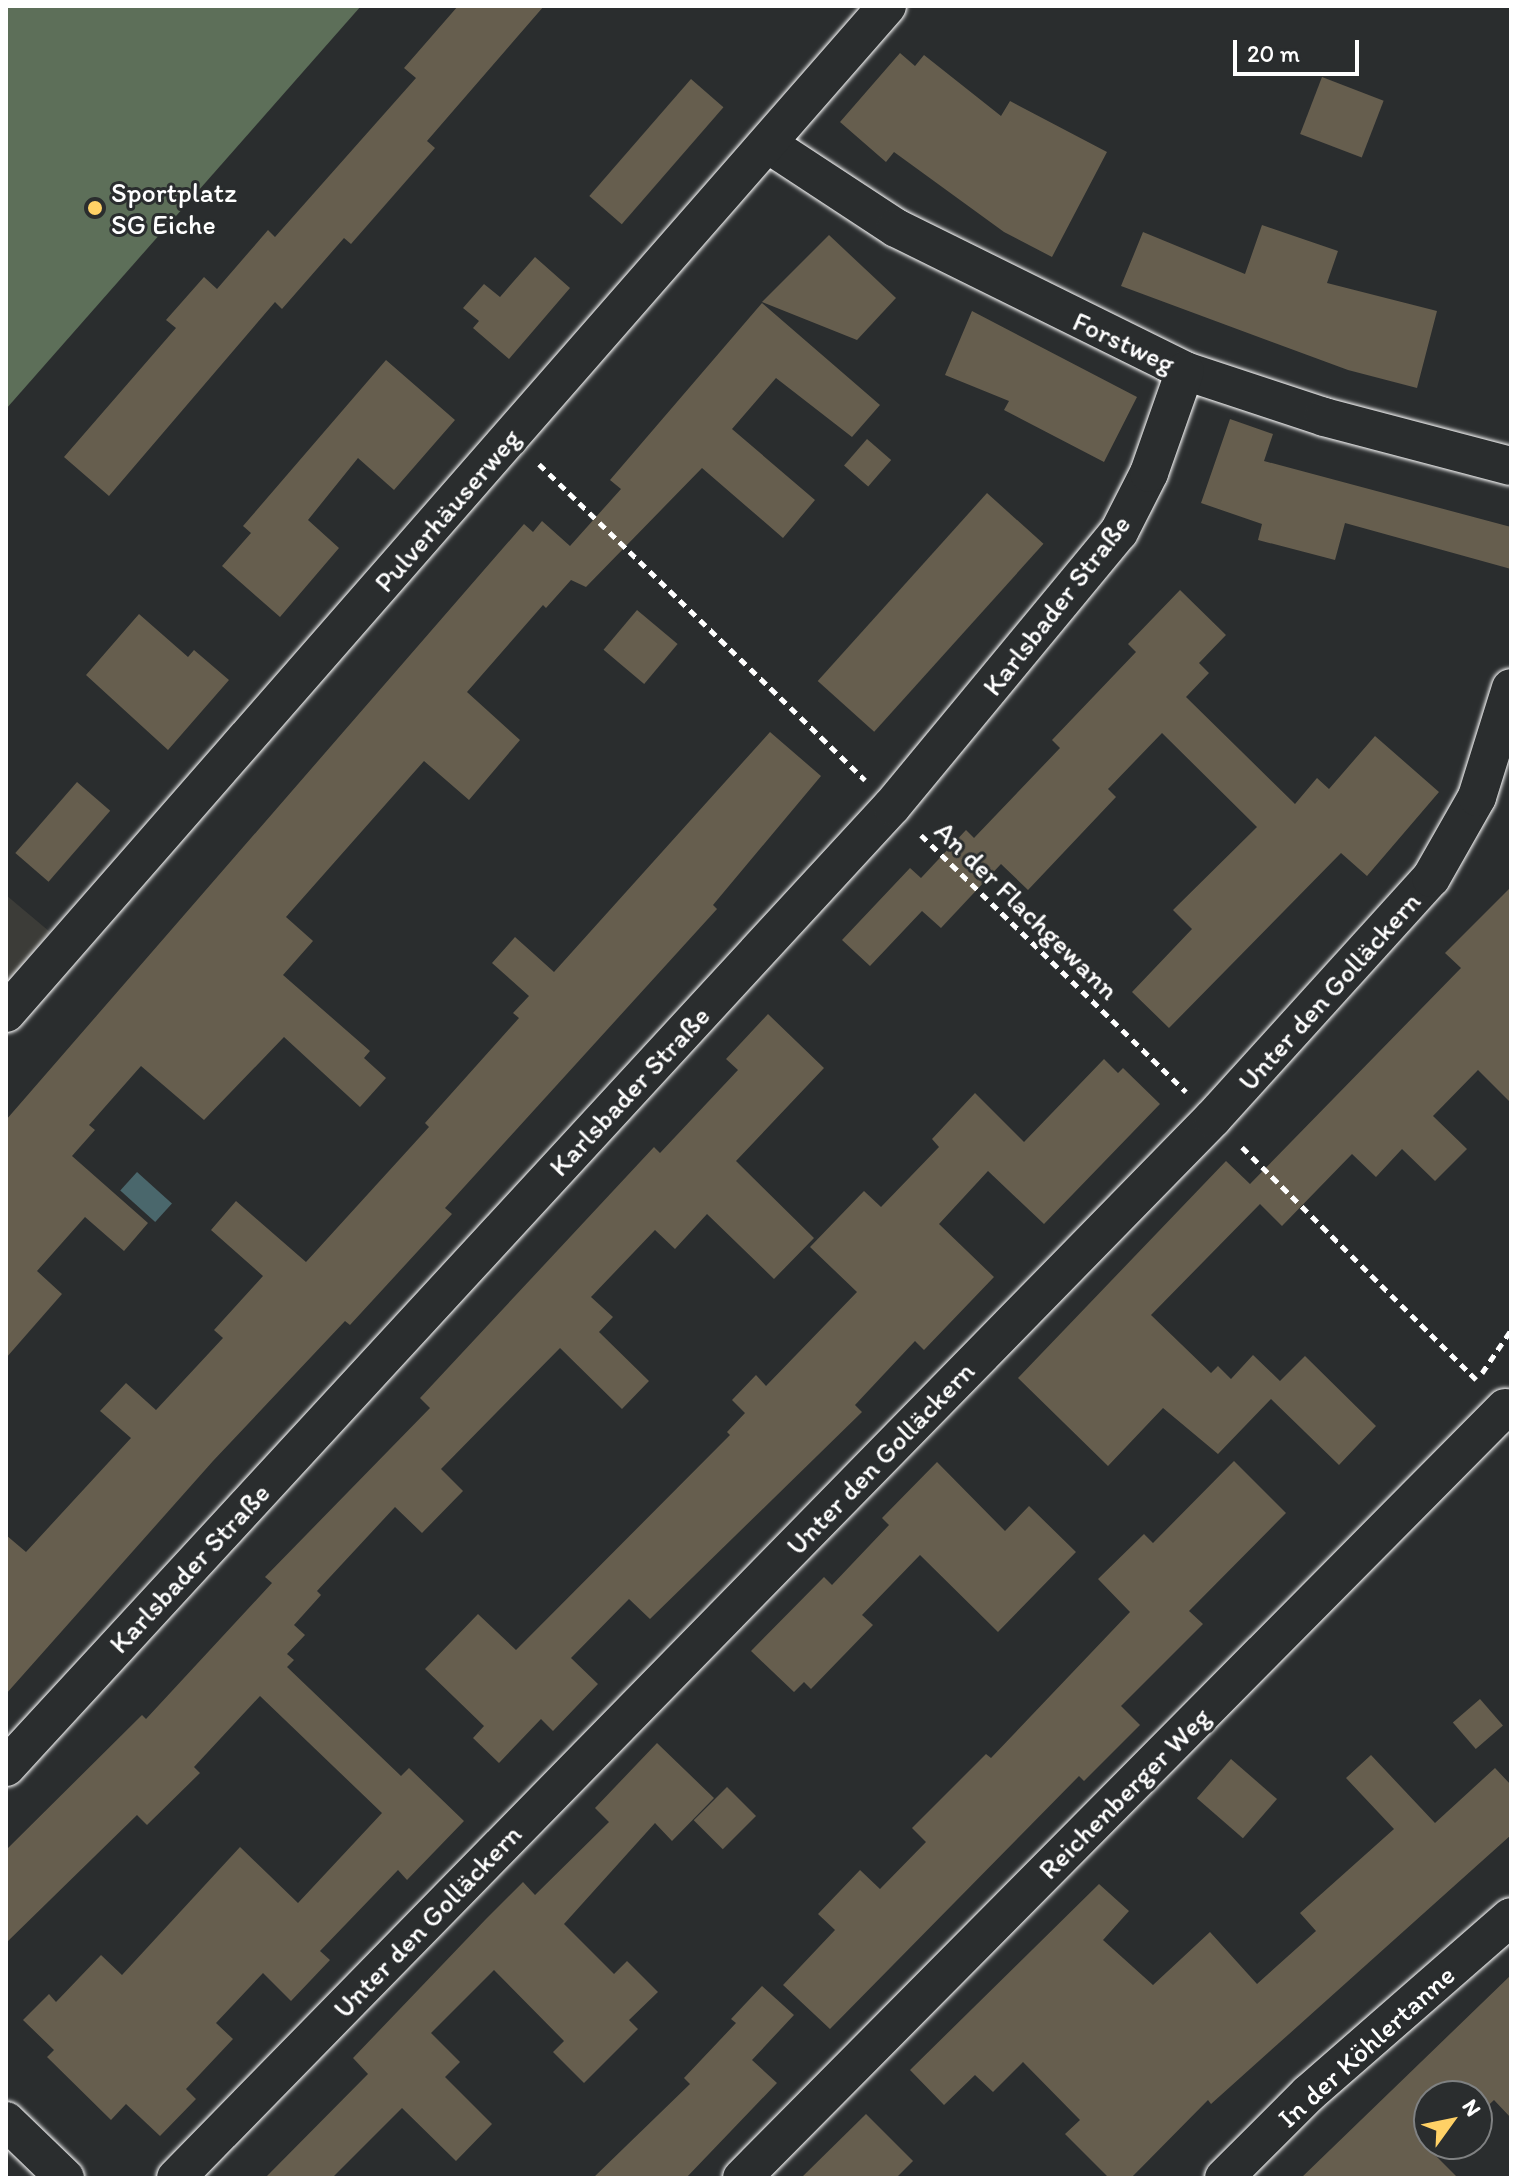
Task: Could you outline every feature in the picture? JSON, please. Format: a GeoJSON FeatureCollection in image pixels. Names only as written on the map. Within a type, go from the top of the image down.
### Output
{"type":"FeatureCollection","features":[{"type":"Feature","properties":{"kind":"street","name":"Pulverhäuserweg"},"geometry":{"type":"LineString","coordinates":[[6,1013],[887,6]]}},
{"type":"Feature","properties":{"kind":"street","name":"Forstweg"},"geometry":{"type":"LineString","coordinates":[[768,144],[896,228],[1185,371],[1324,417],[1511,466]]}},
{"type":"Feature","properties":{"kind":"street","name":"Karlsbader Straße"},"geometry":{"type":"LineString","coordinates":[[6,1767],[892,806],[1119,532],[1149,473],[1185,371]]}},
{"type":"Feature","properties":{"kind":"street","name":"Unter den Golläckern"},"geometry":{"type":"LineString","coordinates":[[176,2178],[1213,1118],[1431,878],[1477,797],[1511,688]]}},
{"type":"Feature","properties":{"kind":"street","name":"Reichenberger Weg"},"geometry":{"type":"LineString","coordinates":[[742,2178],[1505,1408]]}},
{"type":"Feature","properties":{"kind":"street","name":"In der Köhlertanne"},"geometry":{"type":"LineString","coordinates":[[1224,2178],[1308,2094],[1511,1917]]}},
{"type":"Feature","properties":{"kind":"street"},"geometry":{"type":"LineString","coordinates":[[6,2121],[65,2178]]}},
{"type":"Feature","properties":{"kind":"path","name":"An der Flachgewann"},"geometry":{"type":"LineString","coordinates":[[512,437],[1213,1118],[1505,1408]]}},
{"type":"Feature","properties":{"kind":"path"},"geometry":{"type":"LineString","coordinates":[[1477,1380],[1511,1330]]}},
{"type":"Feature","properties":{"kind":"shaded area"},"geometry":{"type":"Polygon","coordinates":[[[6,895],[50,932],[6,983],[6,895]]]}},
{"type":"Feature","properties":{"kind":"green space","name":"Sportplatz SG Eiche"},"geometry":{"type":"Polygon","coordinates":[[[6,6],[361,6],[6,409],[6,6]]]}},
{"type":"Feature","properties":{"kind":"water"},"geometry":{"type":"Polygon","coordinates":[[[137,1172],[172,1203],[155,1222],[120,1191],[137,1172]]]}},
{"type":"Feature","properties":{"kind":"building"},"geometry":{"type":"Polygon","coordinates":[[[458,6],[544,6],[427,141],[435,148],[351,244],[344,238],[282,309],[275,302],[109,496],[64,457],[176,328],[166,320],[204,277],[217,289],[268,230],[275,237],[416,78],[404,68],[458,6]]]}},
{"type":"Feature","properties":{"kind":"building"},"geometry":{"type":"Polygon","coordinates":[[[900,53],[915,66],[924,55],[1001,116],[1010,101],[1107,152],[1052,257],[1004,232],[894,152],[886,162],[840,122],[900,53]]]}},
{"type":"Feature","properties":{"kind":"building"},"geometry":{"type":"Polygon","coordinates":[[[1322,77],[1384,101],[1362,158],[1300,134],[1322,77]]]}},
{"type":"Feature","properties":{"kind":"building"},"geometry":{"type":"Polygon","coordinates":[[[691,79],[723,107],[622,224],[589,196],[691,79]]]}},
{"type":"Feature","properties":{"kind":"building"},"geometry":{"type":"Polygon","coordinates":[[[1262,225],[1338,251],[1327,283],[1437,311],[1417,388],[1348,370],[1121,286],[1143,232],[1245,274],[1262,225]]]}},
{"type":"Feature","properties":{"kind":"building"},"geometry":{"type":"Polygon","coordinates":[[[829,235],[896,298],[857,340],[762,302],[829,235]]]}},
{"type":"Feature","properties":{"kind":"building"},"geometry":{"type":"Polygon","coordinates":[[[535,257],[570,288],[509,359],[473,328],[479,321],[463,308],[484,284],[500,297],[535,257]]]}},
{"type":"Feature","properties":{"kind":"building"},"geometry":{"type":"Polygon","coordinates":[[[762,303],[880,405],[852,437],[776,378],[732,429],[815,500],[783,538],[702,468],[586,587],[571,580],[546,608],[543,605],[467,692],[520,740],[469,800],[424,761],[286,917],[313,941],[283,975],[370,1051],[364,1058],[386,1078],[360,1107],[284,1037],[204,1120],[141,1066],[89,1125],[95,1130],[72,1156],[148,1223],[124,1251],[85,1217],[37,1271],[62,1294],[6,1358],[6,1120],[524,524],[533,532],[542,521],[570,546],[621,489],[610,480],[762,303]]]}},
{"type":"Feature","properties":{"kind":"building"},"geometry":{"type":"Polygon","coordinates":[[[972,311],[1137,397],[1104,462],[1004,410],[1009,401],[945,375],[972,311]]]}},
{"type":"Feature","properties":{"kind":"building"},"geometry":{"type":"Polygon","coordinates":[[[386,360],[455,420],[394,490],[358,458],[308,520],[339,548],[280,617],[222,566],[251,533],[243,526],[386,360]]]}},
{"type":"Feature","properties":{"kind":"building"},"geometry":{"type":"Polygon","coordinates":[[[1230,419],[1273,434],[1264,461],[1511,527],[1511,569],[1345,523],[1335,560],[1258,540],[1262,524],[1201,503],[1230,419]]]}},
{"type":"Feature","properties":{"kind":"building"},"geometry":{"type":"Polygon","coordinates":[[[867,439],[891,460],[868,486],[844,465],[867,439]]]}},
{"type":"Feature","properties":{"kind":"building"},"geometry":{"type":"Polygon","coordinates":[[[987,493],[1043,544],[874,732],[818,681],[987,493]]]}},
{"type":"Feature","properties":{"kind":"building"},"geometry":{"type":"Polygon","coordinates":[[[1180,590],[1226,635],[1199,663],[1209,673],[1186,697],[1295,804],[1317,778],[1329,789],[1375,736],[1439,792],[1367,876],[1341,853],[1169,1028],[1132,992],[1192,929],[1173,910],[1257,827],[1162,733],[1108,789],[1116,797],[1028,890],[1001,864],[941,928],[922,911],[870,966],[842,940],[910,868],[921,878],[966,830],[974,838],[1060,748],[1052,740],[1136,652],[1128,644],[1180,590]]]}},
{"type":"Feature","properties":{"kind":"building"},"geometry":{"type":"Polygon","coordinates":[[[637,610],[678,644],[644,684],[604,650],[637,610]]]}},
{"type":"Feature","properties":{"kind":"building"},"geometry":{"type":"Polygon","coordinates":[[[139,614],[188,657],[194,650],[229,680],[168,750],[86,675],[139,614]]]}},
{"type":"Feature","properties":{"kind":"building"},"geometry":{"type":"Polygon","coordinates":[[[770,732],[821,776],[713,905],[717,909],[445,1208],[452,1214],[350,1325],[345,1321],[213,1461],[6,1694],[6,1535],[26,1552],[131,1438],[100,1411],[126,1383],[156,1410],[223,1338],[214,1330],[263,1276],[211,1230],[236,1201],[306,1262],[429,1127],[425,1123],[519,1018],[513,1013],[529,996],[492,963],[515,937],[554,972],[770,732]]]}},
{"type":"Feature","properties":{"kind":"building"},"geometry":{"type":"Polygon","coordinates":[[[77,782],[110,811],[49,882],[15,853],[77,782]]]}},
{"type":"Feature","properties":{"kind":"building"},"geometry":{"type":"Polygon","coordinates":[[[1511,887],[1511,1103],[1478,1070],[1433,1116],[1467,1149],[1435,1181],[1402,1149],[1376,1177],[1352,1154],[1282,1226],[1260,1204],[1151,1315],[1211,1373],[1218,1366],[1231,1379],[1253,1355],[1280,1381],[1305,1356],[1376,1426],[1339,1465],[1271,1399],[1218,1454],[1163,1408],[1108,1466],[1018,1378],[1226,1161],[1250,1184],[1461,968],[1445,953],[1511,887]]]}},
{"type":"Feature","properties":{"kind":"building"},"geometry":{"type":"Polygon","coordinates":[[[768,1014],[824,1068],[736,1161],[814,1238],[774,1279],[707,1214],[675,1249],[655,1230],[591,1297],[613,1317],[599,1332],[649,1381],[622,1409],[560,1348],[441,1469],[463,1491],[422,1533],[395,1507],[317,1591],[321,1595],[294,1625],[305,1635],[287,1654],[294,1660],[287,1667],[401,1776],[409,1768],[464,1821],[407,1880],[398,1870],[320,1951],[330,1960],[291,2001],[263,1973],[216,2023],[233,2039],[186,2089],[196,2099],[160,2136],[126,2104],[111,2120],[47,2057],[54,2050],[23,2020],[49,1994],[56,2002],[101,1955],[122,1975],[240,1847],[298,1903],[382,1813],[260,1696],[194,1767],[200,1773],[147,1825],[137,1815],[6,1943],[6,1850],[142,1715],[146,1719],[272,1583],[265,1577],[430,1408],[420,1398],[654,1147],[660,1153],[738,1070],[726,1059],[768,1014]]]}},
{"type":"Feature","properties":{"kind":"building"},"geometry":{"type":"Polygon","coordinates":[[[1104,1059],[1118,1073],[1123,1068],[1160,1104],[1044,1224],[988,1171],[939,1224],[994,1277],[924,1350],[915,1341],[855,1405],[862,1412],[650,1619],[629,1599],[571,1658],[598,1684],[553,1731],[541,1719],[499,1763],[473,1738],[484,1726],[425,1669],[478,1614],[516,1650],[730,1435],[727,1432],[745,1413],[732,1400],[756,1375],[766,1386],[857,1292],[810,1247],[864,1191],[881,1207],[939,1147],[932,1139],[975,1093],[1024,1142],[1104,1059]]]}},
{"type":"Feature","properties":{"kind":"building"},"geometry":{"type":"Polygon","coordinates":[[[1234,1461],[1286,1513],[1189,1611],[1203,1624],[1121,1706],[1140,1725],[1084,1781],[1079,1776],[830,2029],[783,1985],[835,1930],[818,1914],[860,1870],[880,1889],[926,1842],[912,1828],[986,1754],[991,1758],[1130,1612],[1098,1579],[1144,1534],[1153,1543],[1234,1461]]]}},
{"type":"Feature","properties":{"kind":"building"},"geometry":{"type":"Polygon","coordinates":[[[937,1462],[1005,1531],[1029,1506],[1076,1552],[998,1632],[920,1555],[862,1615],[873,1625],[811,1689],[804,1682],[794,1692],[751,1651],[824,1577],[832,1585],[889,1525],[882,1518],[937,1462]]]}},
{"type":"Feature","properties":{"kind":"building"},"geometry":{"type":"Polygon","coordinates":[[[1480,1699],[1503,1725],[1476,1749],[1453,1723],[1480,1699]]]}},
{"type":"Feature","properties":{"kind":"building"},"geometry":{"type":"Polygon","coordinates":[[[657,1743],[714,1798],[672,1841],[655,1823],[564,1924],[614,1974],[627,1961],[658,1992],[629,2020],[638,2029],[584,2083],[553,2052],[564,2041],[494,1970],[431,2033],[460,2062],[445,2077],[492,2124],[456,2161],[402,2108],[332,2178],[265,2178],[368,2074],[353,2058],[486,1919],[523,1882],[535,1895],[609,1822],[595,1808],[657,1743]]]}},
{"type":"Feature","properties":{"kind":"building"},"geometry":{"type":"Polygon","coordinates":[[[1371,1755],[1435,1823],[1495,1768],[1511,1785],[1511,1835],[1211,2104],[1208,2100],[1131,2178],[1109,2178],[1065,2134],[1080,2120],[1023,2062],[993,2092],[975,2075],[944,2105],[910,2070],[1099,1884],[1129,1911],[1103,1940],[1153,1985],[1210,1932],[1257,1984],[1316,1931],[1300,1913],[1394,1829],[1346,1778],[1371,1755]]]}},
{"type":"Feature","properties":{"kind":"building"},"geometry":{"type":"Polygon","coordinates":[[[1231,1759],[1277,1799],[1243,1838],[1197,1798],[1231,1759]]]}},
{"type":"Feature","properties":{"kind":"building"},"geometry":{"type":"Polygon","coordinates":[[[727,1787],[756,1816],[723,1849],[694,1820],[727,1787]]]}},
{"type":"Feature","properties":{"kind":"building"},"geometry":{"type":"Polygon","coordinates":[[[1511,1975],[1511,2118],[1493,2101],[1493,2080],[1413,2080],[1413,2160],[1440,2160],[1458,2178],[1301,2178],[1511,1975]]]}},
{"type":"Feature","properties":{"kind":"building"},"geometry":{"type":"Polygon","coordinates":[[[762,1986],[794,2015],[752,2060],[777,2083],[686,2178],[593,2178],[690,2084],[684,2078],[736,2023],[731,2019],[762,1986]]]}},
{"type":"Feature","properties":{"kind":"building"},"geometry":{"type":"Polygon","coordinates":[[[866,2114],[913,2161],[896,2178],[801,2178],[866,2114]]]}},
{"type":"Feature","properties":{"kind":"place","name":"Sportplatz SG Eiche"},"geometry":{"type":"Point","coordinates":[95,208]}}]}
